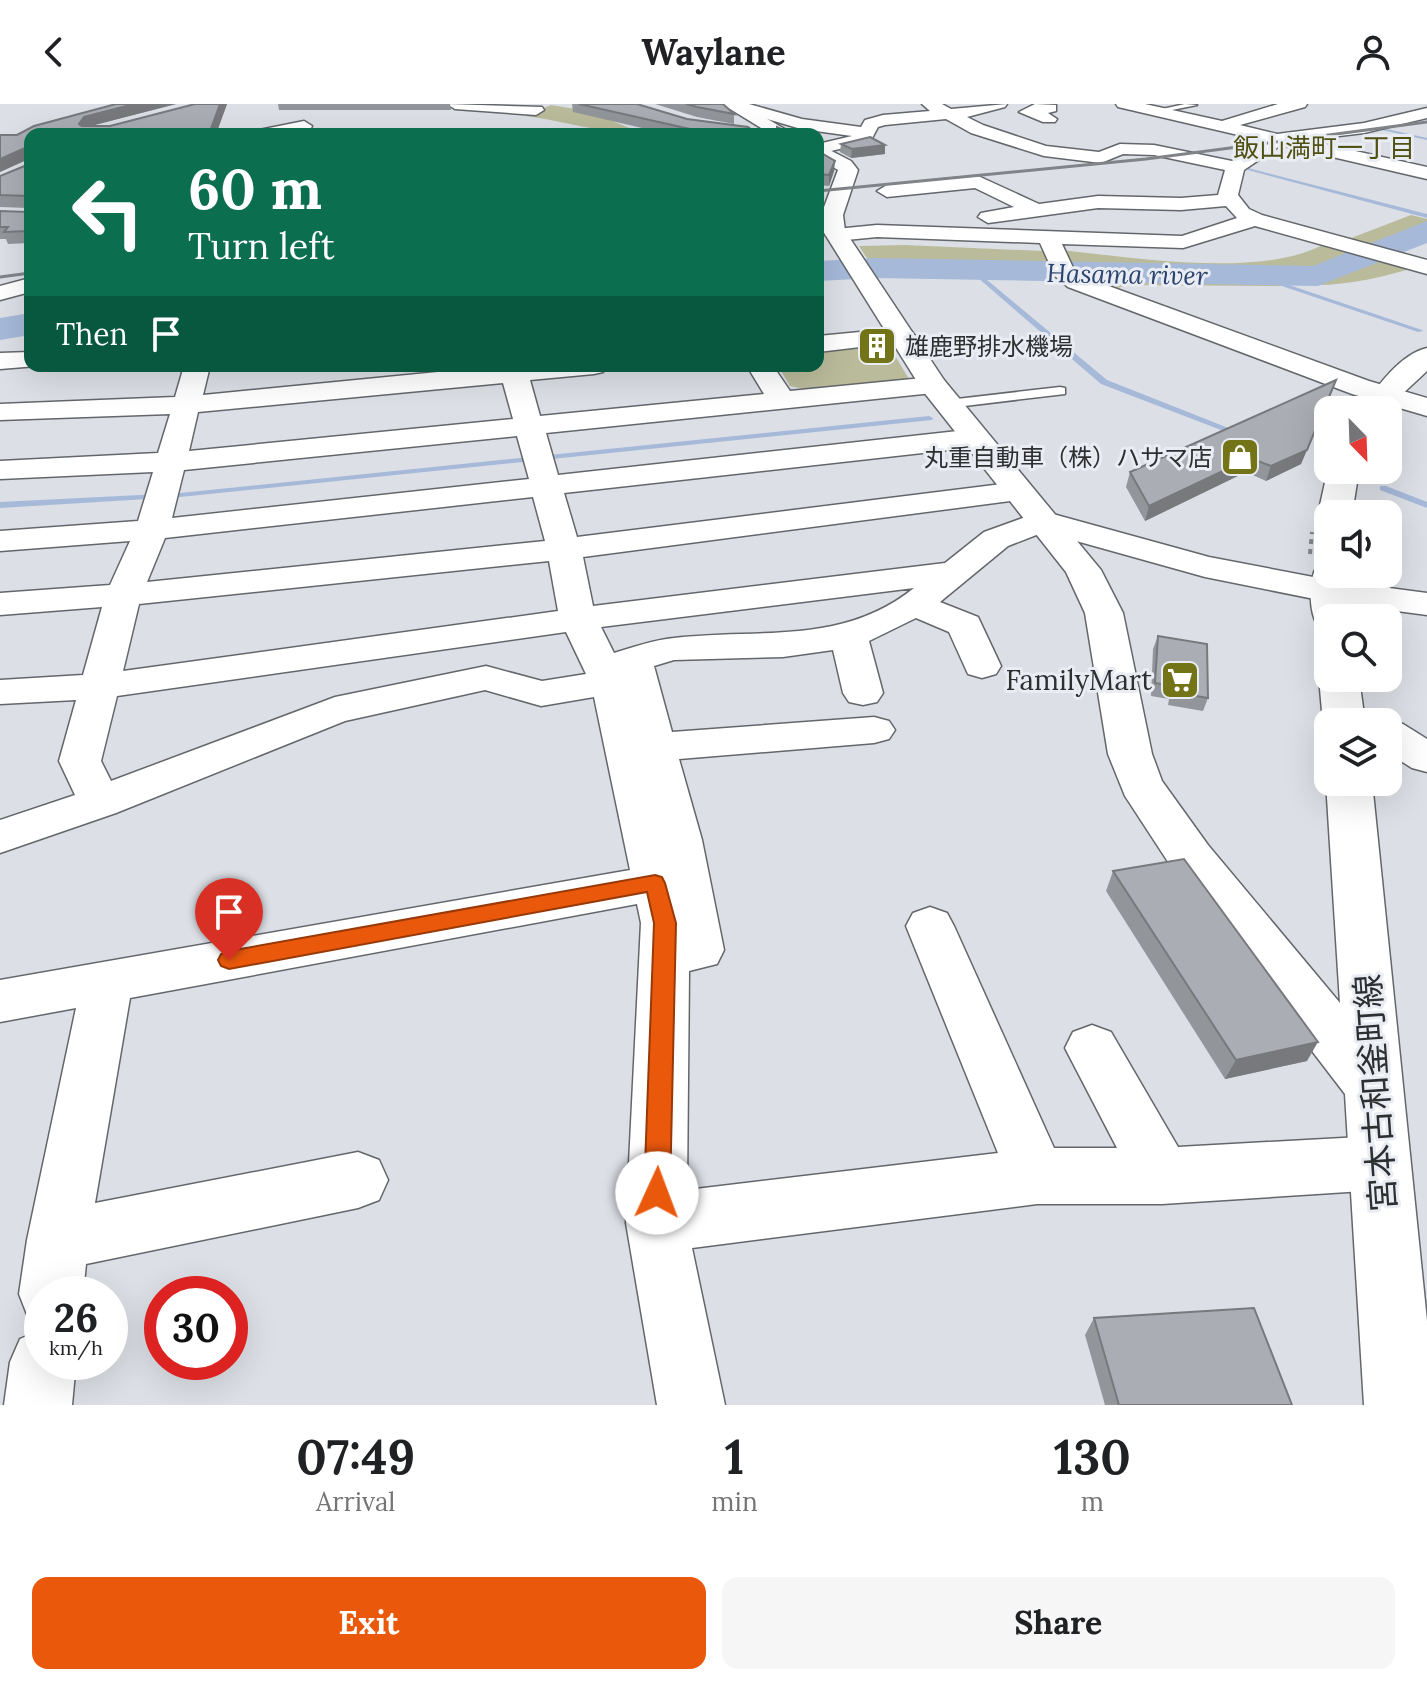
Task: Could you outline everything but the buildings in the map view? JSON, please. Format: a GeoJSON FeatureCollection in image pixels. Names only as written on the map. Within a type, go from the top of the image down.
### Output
{"type":"FeatureCollection","features":[{"type":"Feature","properties":{"kind":"street"},"geometry":{"type":"LineString","coordinates":[[455,104],[536,110]]}},
{"type":"Feature","properties":{"kind":"street"},"geometry":{"type":"LineString","coordinates":[[731,104],[801,124],[869,133]]}},
{"type":"Feature","properties":{"kind":"street"},"geometry":{"type":"LineString","coordinates":[[731,104],[773,128]]}},
{"type":"Feature","properties":{"kind":"street"},"geometry":{"type":"LineString","coordinates":[[930,104],[977,129],[1044,151],[1101,158],[1120,149],[1154,150],[1235,167],[1280,138],[1364,128],[1427,113]]}},
{"type":"Feature","properties":{"kind":"street"},"geometry":{"type":"LineString","coordinates":[[869,133],[871,124],[883,120],[952,114],[999,104]]}},
{"type":"Feature","properties":{"kind":"street"},"geometry":{"type":"LineString","coordinates":[[1126,104],[1427,173]]}},
{"type":"Feature","properties":{"kind":"street"},"geometry":{"type":"LineString","coordinates":[[1224,126],[1255,114],[1299,104]]}},
{"type":"Feature","properties":{"kind":"street"},"geometry":{"type":"LineString","coordinates":[[289,111],[302,128]]}},
{"type":"Feature","properties":{"kind":"street"},"geometry":{"type":"LineString","coordinates":[[1148,137],[1165,113]]}},
{"type":"Feature","properties":{"kind":"street"},"geometry":{"type":"LineString","coordinates":[[824,149],[857,141],[869,133]]}},
{"type":"Feature","properties":{"kind":"street"},"geometry":{"type":"LineString","coordinates":[[824,153],[844,165],[847,174],[834,225],[859,269],[940,394],[1083,570],[1104,613],[1130,754],[1141,785],[1191,858],[1375,1088]]}},
{"type":"Feature","properties":{"kind":"street"},"geometry":{"type":"LineString","coordinates":[[1229,200],[1235,167]]}},
{"type":"Feature","properties":{"kind":"street"},"geometry":{"type":"LineString","coordinates":[[824,174],[847,174]]}},
{"type":"Feature","properties":{"kind":"street"},"geometry":{"type":"LineString","coordinates":[[887,191],[978,182],[1035,210]]}},
{"type":"Feature","properties":{"kind":"street"},"geometry":{"type":"LineString","coordinates":[[834,225],[958,219],[1098,202],[1181,204],[1229,200],[1242,213],[1255,219],[1427,267]]}},
{"type":"Feature","properties":{"kind":"street"},"geometry":{"type":"LineString","coordinates":[[834,225],[877,231],[1183,242],[1255,219]]}},
{"type":"Feature","properties":{"kind":"street"},"geometry":{"type":"LineString","coordinates":[[1048,238],[1064,272],[1362,388],[1373,396]]}},
{"type":"Feature","properties":{"kind":"street"},"geometry":{"type":"LineString","coordinates":[[0,269],[24,266]]}},
{"type":"Feature","properties":{"kind":"street"},"geometry":{"type":"LineString","coordinates":[[0,293],[24,287]]}},
{"type":"Feature","properties":{"kind":"street"},"geometry":{"type":"LineString","coordinates":[[824,343],[902,336]]}},
{"type":"Feature","properties":{"kind":"street"},"geometry":{"type":"LineString","coordinates":[[1388,396],[1427,356]]}},
{"type":"Feature","properties":{"kind":"street"},"geometry":{"type":"LineString","coordinates":[[0,361],[24,360]]}},
{"type":"Feature","properties":{"kind":"street"},"geometry":{"type":"LineString","coordinates":[[100,802],[80,761],[123,596],[152,530],[195,372]]}},
{"type":"Feature","properties":{"kind":"street"},"geometry":{"type":"LineString","coordinates":[[0,412],[186,405],[494,372]]}},
{"type":"Feature","properties":{"kind":"street"},"geometry":{"type":"LineString","coordinates":[[513,372],[526,425],[564,549],[578,619],[615,671],[656,747],[679,840],[699,950],[664,955]]}},
{"type":"Feature","properties":{"kind":"street"},"geometry":{"type":"LineString","coordinates":[[764,372],[782,401]]}},
{"type":"Feature","properties":{"kind":"street"},"geometry":{"type":"LineString","coordinates":[[0,470],[170,462],[782,401],[940,394]]}},
{"type":"Feature","properties":{"kind":"street"},"geometry":{"type":"LineString","coordinates":[[1402,405],[1427,408]]}},
{"type":"Feature","properties":{"kind":"street"},"geometry":{"type":"LineString","coordinates":[[0,541],[152,530],[976,438]]}},
{"type":"Feature","properties":{"kind":"street"},"geometry":{"type":"LineString","coordinates":[[0,837],[100,802],[335,710],[486,678],[541,694],[672,649],[783,646],[849,636],[915,605],[996,539],[1030,506]]}},
{"type":"Feature","properties":{"kind":"street"},"geometry":{"type":"LineString","coordinates":[[0,604],[123,596],[564,549],[1030,506],[1205,567],[1330,594],[1427,604]]}},
{"type":"Feature","properties":{"kind":"street"},"geometry":{"type":"LineString","coordinates":[[0,692],[100,686],[578,619],[955,572]]}},
{"type":"Feature","properties":{"kind":"street"},"geometry":{"type":"LineString","coordinates":[[915,605],[965,625],[982,666]]}},
{"type":"Feature","properties":{"kind":"street"},"geometry":{"type":"LineString","coordinates":[[656,747],[869,711],[849,636]]}},
{"type":"Feature","properties":{"kind":"street"},"geometry":{"type":"LineString","coordinates":[[615,671],[665,923],[656,1223],[691,1405]]}},
{"type":"Feature","properties":{"kind":"street"},"geometry":{"type":"LineString","coordinates":[[1402,743],[1427,758]]}},
{"type":"Feature","properties":{"kind":"street","name":"宮本古和釜町線"},"geometry":{"type":"LineString","coordinates":[[1350,796],[1400,1405]]}},
{"type":"Feature","properties":{"kind":"street"},"geometry":{"type":"LineString","coordinates":[[0,1001],[655,883]]}},
{"type":"Feature","properties":{"kind":"street"},"geometry":{"type":"LineString","coordinates":[[930,926],[1037,1176]]}},
{"type":"Feature","properties":{"kind":"street"},"geometry":{"type":"LineString","coordinates":[[107,982],[54,1267],[358,1180]]}},
{"type":"Feature","properties":{"kind":"street"},"geometry":{"type":"LineString","coordinates":[[1092,1048],[1162,1176]]}},
{"type":"Feature","properties":{"kind":"street"},"geometry":{"type":"LineString","coordinates":[[656,1223],[1037,1176],[1162,1176],[1379,1163]]}},
{"type":"Feature","properties":{"kind":"street"},"geometry":{"type":"LineString","coordinates":[[38,1405],[41,1380]]}},
{"type":"Feature","properties":{"kind":"street"},"geometry":{"type":"LineString","coordinates":[[1414,1405],[1427,1401]]}},
{"type":"Feature","properties":{"kind":"lane"},"geometry":{"type":"LineString","coordinates":[[1165,113],[1193,105]]}},
{"type":"Feature","properties":{"kind":"lane"},"geometry":{"type":"LineString","coordinates":[[940,394],[1060,391]]}},
{"type":"Feature","properties":{"kind":"green space"},"geometry":{"type":"Polygon","coordinates":[[[551,105],[588,111],[629,128],[592,128],[525,116],[551,105]]]}},
{"type":"Feature","properties":{"kind":"green space"},"geometry":{"type":"Polygon","coordinates":[[[1411,215],[1427,219],[1427,225],[1372,247],[1346,240],[1411,215]]]}},
{"type":"Feature","properties":{"kind":"green space"},"geometry":{"type":"Polygon","coordinates":[[[1328,242],[1361,252],[1311,272],[1070,268],[1060,250],[1159,261],[1234,263],[1301,254],[1328,242]]]}},
{"type":"Feature","properties":{"kind":"green space"},"geometry":{"type":"Polygon","coordinates":[[[859,246],[1044,251],[1053,268],[870,263],[859,246]]]}},
{"type":"Feature","properties":{"kind":"green space"},"geometry":{"type":"Polygon","coordinates":[[[1383,257],[1417,267],[1364,280],[1326,285],[1272,279],[1324,279],[1383,257]]]}},
{"type":"Feature","properties":{"kind":"green space"},"geometry":{"type":"Polygon","coordinates":[[[1072,276],[1261,279],[1283,286],[1126,285],[1110,291],[1072,276]]]}},
{"type":"Feature","properties":{"kind":"green space"},"geometry":{"type":"Polygon","coordinates":[[[863,344],[870,351],[891,349],[909,379],[804,389],[790,386],[782,372],[824,372],[824,347],[863,344]]]}},
{"type":"Feature","properties":{"kind":"waterway"},"geometry":{"type":"LineString","coordinates":[[1375,127],[1427,139]]}},
{"type":"Feature","properties":{"kind":"waterway"},"geometry":{"type":"LineString","coordinates":[[1250,169],[1427,216]]}},
{"type":"Feature","properties":{"kind":"waterway","name":"Hasama river"},"geometry":{"type":"LineString","coordinates":[[824,271],[875,268],[1318,276],[1427,231]]}},
{"type":"Feature","properties":{"kind":"waterway"},"geometry":{"type":"LineString","coordinates":[[972,270],[1104,382],[1237,433]]}},
{"type":"Feature","properties":{"kind":"waterway"},"geometry":{"type":"LineString","coordinates":[[1254,275],[1420,331]]}},
{"type":"Feature","properties":{"kind":"waterway","name":"Hasama river"},"geometry":{"type":"LineString","coordinates":[[0,329],[24,325]]}},
{"type":"Feature","properties":{"kind":"waterway"},"geometry":{"type":"LineString","coordinates":[[0,505],[180,495],[929,418]]}},
{"type":"Feature","properties":{"kind":"waterway"},"geometry":{"type":"LineString","coordinates":[[1383,488],[1427,505]]}},
{"type":"Feature","properties":{"kind":"railway"},"geometry":{"type":"LineString","coordinates":[[824,190],[1146,159],[1427,122]]}},
{"type":"Feature","properties":{"kind":"railway"},"geometry":{"type":"LineString","coordinates":[[0,277],[24,274]]}},
{"type":"Feature","properties":{"kind":"place","name":"雄鹿野排水機場"},"geometry":{"type":"Point","coordinates":[877,346]}},
{"type":"Feature","properties":{"kind":"place","name":"丸重自動車（株）ハサマ店"},"geometry":{"type":"Point","coordinates":[1240,457]}},
{"type":"Feature","properties":{"kind":"place","name":"FamilyMart"},"geometry":{"type":"Point","coordinates":[1180,680]}},
{"type":"Feature","properties":{"kind":"district","name":"飯山満町一丁目"},"geometry":{"type":"Point","coordinates":[1324,147]}},
{"type":"Feature","properties":{"kind":"route"},"geometry":{"type":"LineString","coordinates":[[229,960],[655,883],[665,923],[657,1193]]}}]}
